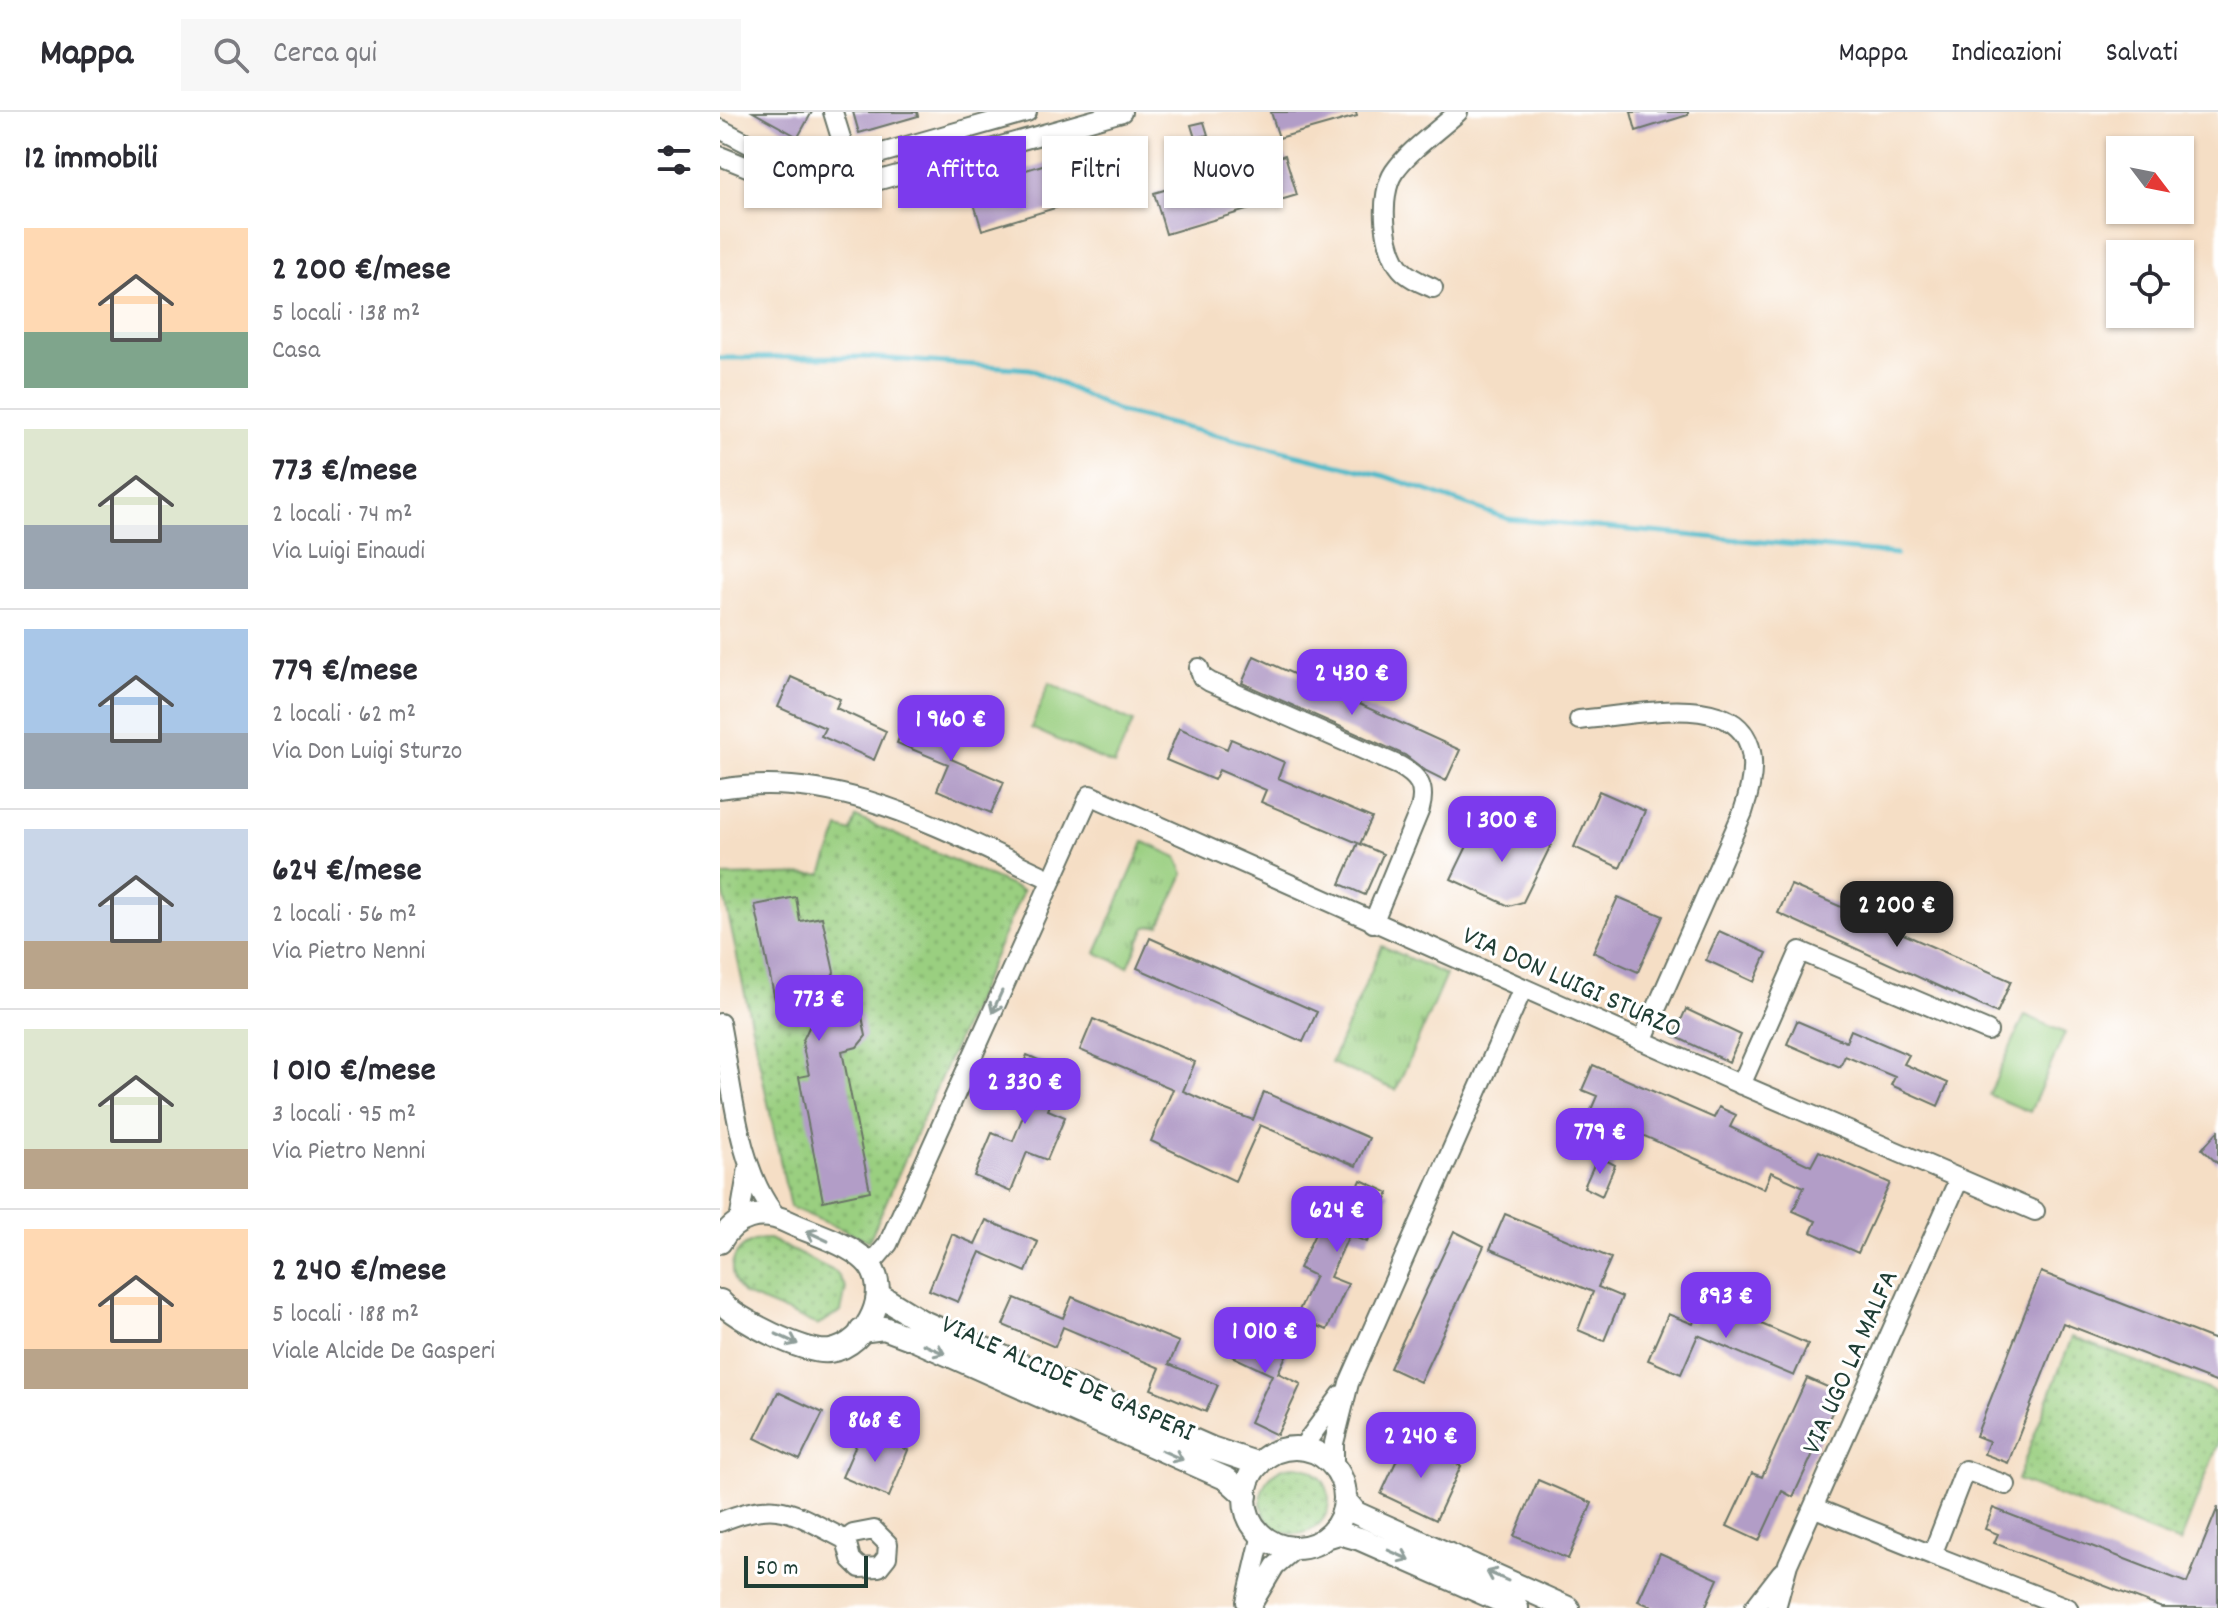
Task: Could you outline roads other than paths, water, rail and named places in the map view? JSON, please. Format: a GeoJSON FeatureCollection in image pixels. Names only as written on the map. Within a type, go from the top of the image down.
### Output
{"type":"FeatureCollection","features":[{"type":"Feature","properties":{"kind":"street"},"geometry":{"type":"LineString","coordinates":[[833,112],[840,136]]}},
{"type":"Feature","properties":{"kind":"street"},"geometry":{"type":"LineString","coordinates":[[882,154],[1027,112]]}},
{"type":"Feature","properties":{"kind":"street"},"geometry":{"type":"LineString","coordinates":[[1026,139],[1122,112]]}},
{"type":"Feature","properties":{"kind":"street"},"geometry":{"type":"LineString","coordinates":[[1433,288],[1407,274],[1393,257],[1387,220],[1387,192],[1391,176],[1401,164],[1458,112]]}},
{"type":"Feature","properties":{"kind":"street"},"geometry":{"type":"LineString","coordinates":[[992,122],[996,136]]}},
{"type":"Feature","properties":{"kind":"street"},"geometry":{"type":"LineString","coordinates":[[720,129],[744,141]]}},
{"type":"Feature","properties":{"kind":"street"},"geometry":{"type":"LineString","coordinates":[[720,156],[794,186],[833,191],[865,187],[898,177]]}},
{"type":"Feature","properties":{"kind":"street"},"geometry":{"type":"LineString","coordinates":[[1199,668],[1202,677],[1210,682],[1400,766],[1420,781],[1423,795],[1420,809],[1373,923]]}},
{"type":"Feature","properties":{"kind":"street"},"geometry":{"type":"LineString","coordinates":[[1579,720],[1703,710],[1737,726],[1752,749],[1752,781],[1743,812],[1642,1041]]}},
{"type":"Feature","properties":{"kind":"street"},"geometry":{"type":"LineString","coordinates":[[720,789],[778,783],[832,789],[898,811],[1052,880],[888,1244],[877,1257],[865,1260]]}},
{"type":"Feature","properties":{"kind":"street","name":"VIA DON LUIGI STURZO"},"geometry":{"type":"LineString","coordinates":[[1052,880],[1090,795],[1741,1085],[2035,1211]]}},
{"type":"Feature","properties":{"kind":"street"},"geometry":{"type":"LineString","coordinates":[[1741,1085],[1800,951],[1988,1031]]}},
{"type":"Feature","properties":{"kind":"street"},"geometry":{"type":"LineString","coordinates":[[1334,1467],[1334,1443],[1349,1383],[1523,988]]}},
{"type":"Feature","properties":{"kind":"street"},"geometry":{"type":"LineString","coordinates":[[720,1023],[749,1165],[762,1196],[777,1217]]}},
{"type":"Feature","properties":{"kind":"street"},"geometry":{"type":"LineString","coordinates":[[726,1233],[749,1165]]}},
{"type":"Feature","properties":{"kind":"street","name":"VIA UGO LA MALFA"},"geometry":{"type":"LineString","coordinates":[[1776,1608],[1788,1564],[1959,1179]]}},
{"type":"Feature","properties":{"kind":"street"},"geometry":{"type":"LineString","coordinates":[[725,1310],[818,1350],[841,1348],[861,1331],[879,1295],[876,1275],[865,1260],[777,1217],[753,1216],[726,1233]]}},
{"type":"Feature","properties":{"kind":"street","name":"VIALE ALCIDE DE GASPERI"},"geometry":{"type":"LineString","coordinates":[[879,1295],[921,1321],[1211,1448],[1259,1464]]}},
{"type":"Feature","properties":{"kind":"street","name":"VIALE ALCIDE DE GASPERI"},"geometry":{"type":"LineString","coordinates":[[861,1331],[884,1328],[913,1339],[1227,1479],[1246,1496]]}},
{"type":"Feature","properties":{"kind":"street"},"geometry":{"type":"LineString","coordinates":[[1301,1449],[1349,1383]]}},
{"type":"Feature","properties":{"kind":"street"},"geometry":{"type":"LineString","coordinates":[[1296,1548],[1272,1542],[1251,1521],[1246,1496],[1250,1479],[1259,1464],[1274,1453],[1301,1449],[1320,1454],[1334,1467],[1343,1483],[1345,1500],[1339,1521],[1326,1537]]}},
{"type":"Feature","properties":{"kind":"street"},"geometry":{"type":"LineString","coordinates":[[1932,1555],[1965,1470],[2006,1485]]}},
{"type":"Feature","properties":{"kind":"street"},"geometry":{"type":"LineString","coordinates":[[1345,1500],[1354,1513],[1568,1608]]}},
{"type":"Feature","properties":{"kind":"street"},"geometry":{"type":"LineString","coordinates":[[720,1522],[755,1508],[769,1507],[793,1513],[846,1540]]}},
{"type":"Feature","properties":{"kind":"street"},"geometry":{"type":"LineString","coordinates":[[1815,1508],[2068,1608]]}},
{"type":"Feature","properties":{"kind":"street"},"geometry":{"type":"LineString","coordinates":[[1247,1608],[1269,1574],[1296,1548],[1339,1533],[1360,1539],[1517,1608]]}},
{"type":"Feature","properties":{"kind":"street"},"geometry":{"type":"LineString","coordinates":[[1247,1608],[1262,1534]]}},
{"type":"Feature","properties":{"kind":"street","name":"VIA UGO LA MALFA"},"geometry":{"type":"LineString","coordinates":[[1754,1608],[1788,1564]]}},
{"type":"Feature","properties":{"kind":"waterway"},"geometry":{"type":"LineString","coordinates":[[720,358],[864,357],[1030,369],[1120,412],[1385,476],[1508,519],[1896,554]]}}]}
